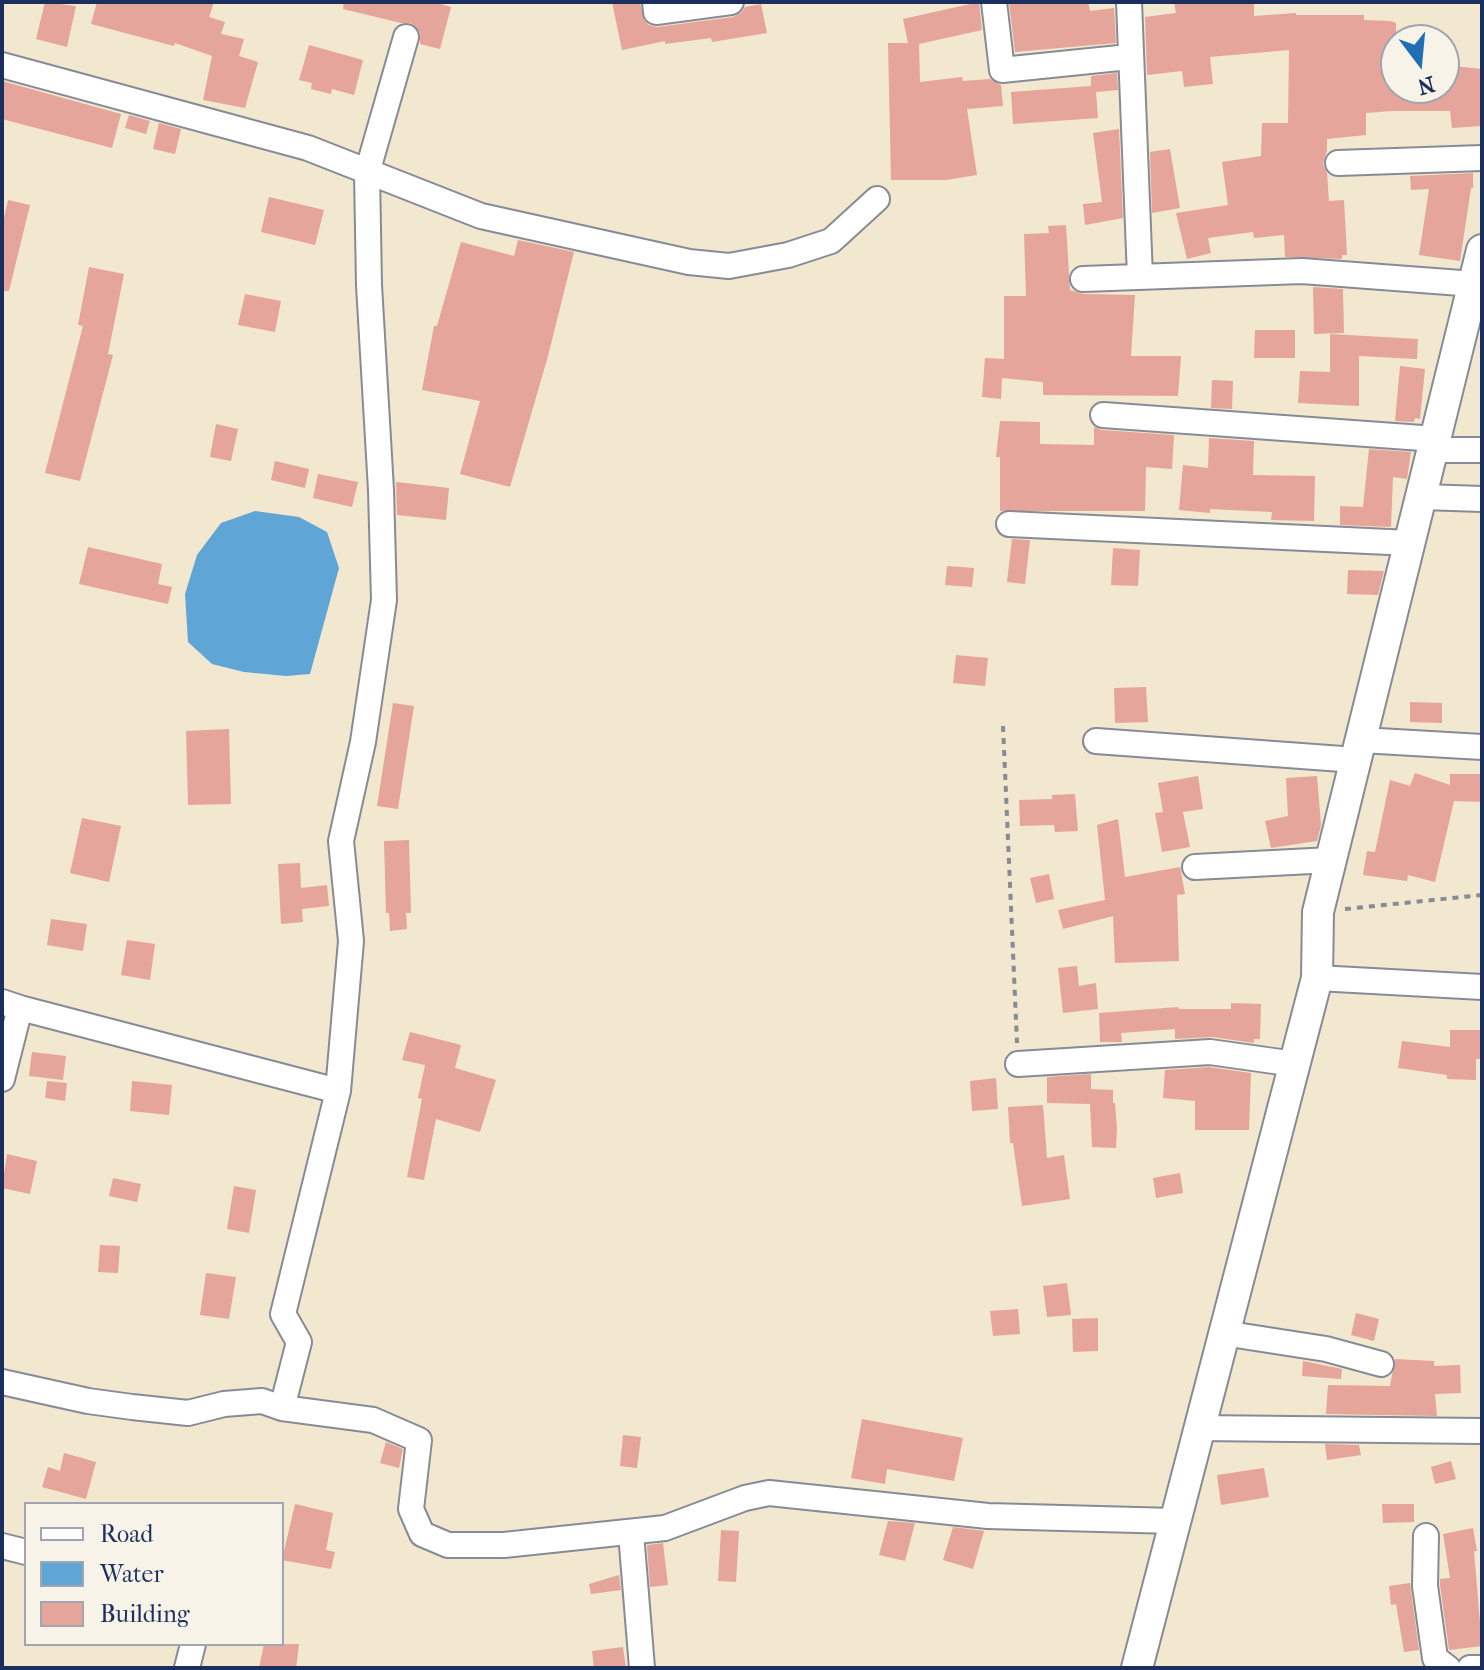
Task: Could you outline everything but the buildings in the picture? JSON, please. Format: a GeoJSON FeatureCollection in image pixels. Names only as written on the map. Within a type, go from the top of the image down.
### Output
{"type":"FeatureCollection","features":[{"type":"Feature","properties":{"kind":"street"},"geometry":{"type":"LineString","coordinates":[[655,2],[656,12],[731,2]]}},
{"type":"Feature","properties":{"kind":"street"},"geometry":{"type":"LineString","coordinates":[[994,2],[1002,70],[1129,57]]}},
{"type":"Feature","properties":{"kind":"street"},"geometry":{"type":"LineString","coordinates":[[1129,2],[1140,277]]}},
{"type":"Feature","properties":{"kind":"street"},"geometry":{"type":"LineString","coordinates":[[282,1408],[299,1342],[283,1314],[338,1091],[351,941],[341,841],[363,742],[384,600],[369,285],[367,173],[406,37]]}},
{"type":"Feature","properties":{"kind":"street"},"geometry":{"type":"LineString","coordinates":[[2,65],[308,148],[481,216],[689,262],[729,266],[788,255],[831,241],[877,199]]}},
{"type":"Feature","properties":{"kind":"street"},"geometry":{"type":"LineString","coordinates":[[1338,163],[1482,158]]}},
{"type":"Feature","properties":{"kind":"street"},"geometry":{"type":"LineString","coordinates":[[1137,1668],[1317,978],[1318,912],[1482,250]]}},
{"type":"Feature","properties":{"kind":"street"},"geometry":{"type":"LineString","coordinates":[[1083,279],[1302,271],[1474,284]]}},
{"type":"Feature","properties":{"kind":"street"},"geometry":{"type":"LineString","coordinates":[[1103,415],[1482,450]]}},
{"type":"Feature","properties":{"kind":"street"},"geometry":{"type":"LineString","coordinates":[[1422,497],[1482,499]]}},
{"type":"Feature","properties":{"kind":"street"},"geometry":{"type":"LineString","coordinates":[[1009,524],[1410,543]]}},
{"type":"Feature","properties":{"kind":"street"},"geometry":{"type":"LineString","coordinates":[[1096,741],[1358,750],[1482,747]]}},
{"type":"Feature","properties":{"kind":"street"},"geometry":{"type":"LineString","coordinates":[[1195,867],[1331,860]]}},
{"type":"Feature","properties":{"kind":"street"},"geometry":{"type":"LineString","coordinates":[[1317,978],[1482,987]]}},
{"type":"Feature","properties":{"kind":"street"},"geometry":{"type":"LineString","coordinates":[[2,1079],[11,1005],[338,1091]]}},
{"type":"Feature","properties":{"kind":"street"},"geometry":{"type":"LineString","coordinates":[[1018,1064],[1210,1052],[1295,1064]]}},
{"type":"Feature","properties":{"kind":"street"},"geometry":{"type":"LineString","coordinates":[[1223,1333],[1326,1349],[1381,1364]]}},
{"type":"Feature","properties":{"kind":"street"},"geometry":{"type":"LineString","coordinates":[[2,1382],[88,1401],[188,1413],[224,1404],[262,1401],[282,1408],[373,1420],[419,1440],[411,1509],[422,1534],[448,1545],[504,1545],[665,1528],[745,1498],[769,1493],[988,1516],[1174,1521]]}},
{"type":"Feature","properties":{"kind":"street"},"geometry":{"type":"LineString","coordinates":[[1198,1428],[1482,1431]]}},
{"type":"Feature","properties":{"kind":"street"},"geometry":{"type":"LineString","coordinates":[[631,1533],[642,1668]]}},
{"type":"Feature","properties":{"kind":"street"},"geometry":{"type":"LineString","coordinates":[[1426,1536],[1425,1586],[1435,1658],[1448,1668]]}},
{"type":"Feature","properties":{"kind":"street"},"geometry":{"type":"LineString","coordinates":[[2,1546],[24,1552]]}},
{"type":"Feature","properties":{"kind":"street"},"geometry":{"type":"LineString","coordinates":[[187,1668],[192,1646]]}},
{"type":"Feature","properties":{"kind":"street"},"geometry":{"type":"LineString","coordinates":[[1470,1668],[1482,1668]]}},
{"type":"Feature","properties":{"kind":"path"},"geometry":{"type":"LineString","coordinates":[[1003,726],[1018,1064]]}},
{"type":"Feature","properties":{"kind":"path"},"geometry":{"type":"LineString","coordinates":[[1318,912],[1482,895]]}},
{"type":"Feature","properties":{"kind":"water"},"geometry":{"type":"Polygon","coordinates":[[[255,511],[299,517],[327,532],[339,568],[310,674],[286,676],[244,672],[212,664],[188,642],[185,594],[197,555],[221,523],[255,511]]]}}]}
